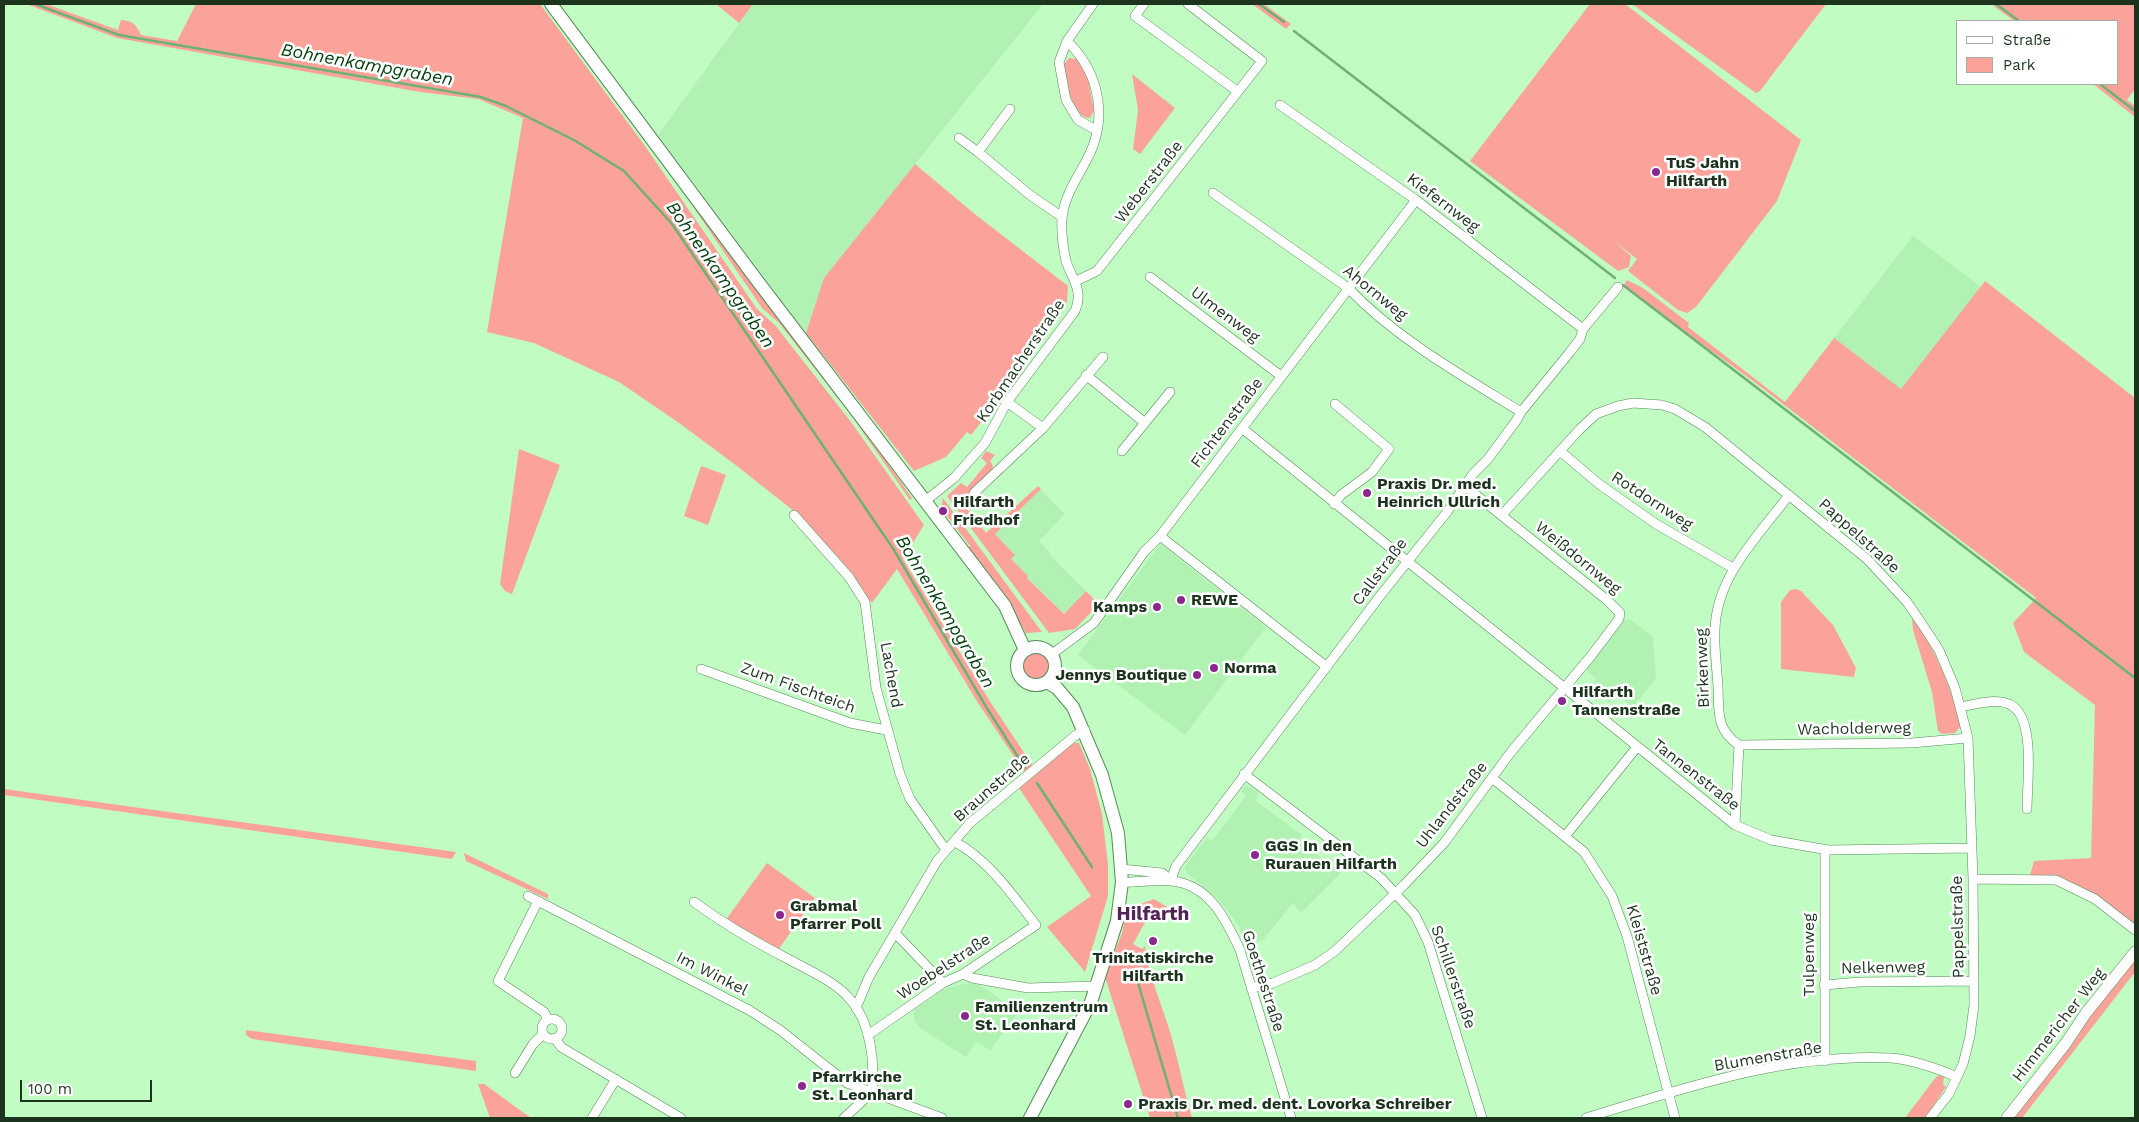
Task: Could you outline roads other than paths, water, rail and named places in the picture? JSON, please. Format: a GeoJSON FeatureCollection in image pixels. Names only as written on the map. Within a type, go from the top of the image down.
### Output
{"type":"FeatureCollection","features":[{"type":"Feature","properties":{"kind":"main road"},"geometry":{"type":"LineString","coordinates":[[551,4],[1004,606],[1025,650]]}},
{"type":"Feature","properties":{"kind":"main road"},"geometry":{"type":"LineString","coordinates":[[1038,647],[1052,654],[1056,668],[1053,676],[1047,682],[1033,685],[1020,677],[1017,663],[1025,650],[1038,647]]}},
{"type":"Feature","properties":{"kind":"main road"},"geometry":{"type":"LineString","coordinates":[[1030,1118],[1088,1008],[1097,986],[1117,921],[1122,876],[1118,833],[1112,807],[1085,730],[1073,707],[1056,688],[1047,682]]}},
{"type":"Feature","properties":{"kind":"street"},"geometry":{"type":"LineString","coordinates":[[1094,4],[1067,41],[1059,62],[1066,100],[1078,120],[1096,130]]}},
{"type":"Feature","properties":{"kind":"street"},"geometry":{"type":"LineString","coordinates":[[1144,4],[1135,16],[1237,91]]}},
{"type":"Feature","properties":{"kind":"street","name":"Weberstraße"},"geometry":{"type":"LineString","coordinates":[[1076,282],[1097,271],[1262,61],[1188,4]]}},
{"type":"Feature","properties":{"kind":"street","name":"Korbmacherstraße"},"geometry":{"type":"LineString","coordinates":[[924,502],[954,478],[985,443],[1007,402],[1075,311],[1079,302],[1076,282],[1067,263],[1062,244],[1062,217],[1066,199],[1093,146],[1098,96],[1091,73],[1082,56],[1067,41]]}},
{"type":"Feature","properties":{"kind":"street","name":"Kiefernweg"},"geometry":{"type":"LineString","coordinates":[[1280,106],[1416,200],[1583,329]]}},
{"type":"Feature","properties":{"kind":"street"},"geometry":{"type":"LineString","coordinates":[[978,152],[1010,109]]}},
{"type":"Feature","properties":{"kind":"street"},"geometry":{"type":"LineString","coordinates":[[959,138],[1030,195],[1062,217]]}},
{"type":"Feature","properties":{"kind":"street","name":"Ahornweg"},"geometry":{"type":"LineString","coordinates":[[1213,193],[1348,288],[1362,302],[1449,368],[1521,412]]}},
{"type":"Feature","properties":{"kind":"street","name":"Fichtenstraße"},"geometry":{"type":"LineString","coordinates":[[1052,654],[1094,623],[1144,552],[1160,536],[1416,200]]}},
{"type":"Feature","properties":{"kind":"street","name":"Ulmenweg"},"geometry":{"type":"LineString","coordinates":[[1150,277],[1281,376]]}},
{"type":"Feature","properties":{"kind":"street","name":"Callstraße"},"geometry":{"type":"LineString","coordinates":[[1171,880],[1176,866],[1244,774],[1466,486],[1473,474],[1488,459],[1521,412],[1580,339],[1583,329],[1618,286]]}},
{"type":"Feature","properties":{"kind":"street"},"geometry":{"type":"LineString","coordinates":[[974,493],[1043,428],[1103,357]]}},
{"type":"Feature","properties":{"kind":"street"},"geometry":{"type":"LineString","coordinates":[[1086,376],[1145,423]]}},
{"type":"Feature","properties":{"kind":"street"},"geometry":{"type":"LineString","coordinates":[[1122,451],[1170,392]]}},
{"type":"Feature","properties":{"kind":"street"},"geometry":{"type":"LineString","coordinates":[[1007,402],[1043,428]]}},
{"type":"Feature","properties":{"kind":"street","name":"Pappelstraße"},"geometry":{"type":"LineString","coordinates":[[1502,515],[1560,450],[1596,414],[1633,403],[1662,405],[1674,408],[1698,422],[1789,494],[1867,559],[1906,602],[1938,650],[1961,708],[1968,738],[1974,981],[1970,1036],[1963,1064],[1949,1094],[1930,1118]]}},
{"type":"Feature","properties":{"kind":"street"},"geometry":{"type":"LineString","coordinates":[[1334,504],[1341,496],[1372,472],[1389,449],[1335,404]]}},
{"type":"Feature","properties":{"kind":"street","name":"Tannenstraße"},"geometry":{"type":"LineString","coordinates":[[1242,429],[1406,563],[1735,825],[1771,840],[1825,850],[1971,848]]}},
{"type":"Feature","properties":{"kind":"street","name":"Rotdornweg"},"geometry":{"type":"LineString","coordinates":[[1560,450],[1599,484],[1656,524],[1733,568]]}},
{"type":"Feature","properties":{"kind":"street","name":"Weißdornweg"},"geometry":{"type":"LineString","coordinates":[[1466,486],[1607,600],[1620,613],[1613,627],[1565,688]]}},
{"type":"Feature","properties":{"kind":"street","name":"Birkenweg"},"geometry":{"type":"LineString","coordinates":[[1739,745],[1724,732],[1719,718],[1715,628],[1720,597],[1733,568],[1789,494]]}},
{"type":"Feature","properties":{"kind":"street","name":"Lachend"},"geometry":{"type":"LineString","coordinates":[[794,515],[849,577],[865,602],[876,688],[886,730],[900,774],[910,799],[946,850]]}},
{"type":"Feature","properties":{"kind":"street"},"geometry":{"type":"LineString","coordinates":[[1160,536],[1327,667]]}},
{"type":"Feature","properties":{"kind":"street","name":"Zum Fischteich"},"geometry":{"type":"LineString","coordinates":[[701,669],[850,723],[886,730]]}},
{"type":"Feature","properties":{"kind":"street","name":"Uhlandstraße"},"geometry":{"type":"LineString","coordinates":[[1251,988],[1273,983],[1315,965],[1335,952],[1395,894],[1444,842],[1492,778],[1565,688]]}},
{"type":"Feature","properties":{"kind":"street"},"geometry":{"type":"LineString","coordinates":[[1961,708],[1981,703],[2001,702],[2014,707],[2024,721],[2027,734],[2027,809]]}},
{"type":"Feature","properties":{"kind":"street","name":"Braunstraße"},"geometry":{"type":"LineString","coordinates":[[856,1008],[869,976],[938,860],[946,850],[970,823],[1076,735],[1085,730]]}},
{"type":"Feature","properties":{"kind":"street","name":"Wacholderweg"},"geometry":{"type":"LineString","coordinates":[[1739,745],[1912,743],[1968,738]]}},
{"type":"Feature","properties":{"kind":"street"},"geometry":{"type":"LineString","coordinates":[[1735,825],[1739,745]]}},
{"type":"Feature","properties":{"kind":"street"},"geometry":{"type":"LineString","coordinates":[[1566,835],[1637,747]]}},
{"type":"Feature","properties":{"kind":"street","name":"Schillerstraße"},"geometry":{"type":"LineString","coordinates":[[1244,774],[1381,878],[1415,914],[1428,942],[1482,1118]]}},
{"type":"Feature","properties":{"kind":"street","name":"Kleiststraße"},"geometry":{"type":"LineString","coordinates":[[1492,778],[1566,835],[1584,852],[1612,896],[1627,936],[1675,1118]]}},
{"type":"Feature","properties":{"kind":"street","name":"Woebelstraße"},"geometry":{"type":"LineString","coordinates":[[868,1035],[943,983],[963,974],[1036,926],[990,870],[964,846],[955,842]]}},
{"type":"Feature","properties":{"kind":"street","name":"Tulpenweg"},"geometry":{"type":"LineString","coordinates":[[1825,850],[1825,1061]]}},
{"type":"Feature","properties":{"kind":"street","name":"Goethestraße"},"geometry":{"type":"LineString","coordinates":[[1122,876],[1162,872],[1171,880],[1195,888],[1220,910],[1229,924],[1240,950],[1291,1118]]}},
{"type":"Feature","properties":{"kind":"street"},"geometry":{"type":"LineString","coordinates":[[1972,879],[2056,880],[2095,899],[2135,930]]}},
{"type":"Feature","properties":{"kind":"street","name":"Im Winkel"},"geometry":{"type":"LineString","coordinates":[[528,896],[749,1010],[780,1030],[847,1083],[942,1118]]}},
{"type":"Feature","properties":{"kind":"street"},"geometry":{"type":"LineString","coordinates":[[538,901],[498,980],[544,1012],[548,1020]]}},
{"type":"Feature","properties":{"kind":"street"},"geometry":{"type":"LineString","coordinates":[[694,902],[724,925],[836,987],[849,998],[856,1008],[868,1035],[874,1070],[872,1092],[844,1118]]}},
{"type":"Feature","properties":{"kind":"street"},"geometry":{"type":"LineString","coordinates":[[895,933],[943,983]]}},
{"type":"Feature","properties":{"kind":"street","name":"Himmericher Weg"},"geometry":{"type":"LineString","coordinates":[[2008,1118],[2066,1043],[2086,1013],[2135,952]]}},
{"type":"Feature","properties":{"kind":"street"},"geometry":{"type":"LineString","coordinates":[[963,974],[972,978],[1028,988],[1097,986]]}},
{"type":"Feature","properties":{"kind":"street","name":"Nelkenweg"},"geometry":{"type":"LineString","coordinates":[[1824,985],[1860,982],[1974,981]]}},
{"type":"Feature","properties":{"kind":"street"},"geometry":{"type":"LineString","coordinates":[[548,1020],[558,1021],[561,1027],[560,1034],[555,1038],[549,1038],[544,1034],[543,1024],[548,1020]]}},
{"type":"Feature","properties":{"kind":"street"},"geometry":{"type":"LineString","coordinates":[[515,1073],[533,1044],[544,1034]]}},
{"type":"Feature","properties":{"kind":"street"},"geometry":{"type":"LineString","coordinates":[[555,1038],[561,1047],[681,1118]]}},
{"type":"Feature","properties":{"kind":"street","name":"Blumenstraße"},"geometry":{"type":"LineString","coordinates":[[1586,1118],[1728,1077],[1795,1064],[1892,1058],[1923,1064],[1956,1077]]}},
{"type":"Feature","properties":{"kind":"street"},"geometry":{"type":"LineString","coordinates":[[592,1118],[616,1079]]}},
{"type":"Feature","properties":{"kind":"waterway","name":"Bohnenkampgraben"},"geometry":{"type":"LineString","coordinates":[[35,4],[119,35],[481,97],[506,106],[574,140],[624,171],[672,224],[894,550],[985,705],[1025,768]]}},
{"type":"Feature","properties":{"kind":"waterway"},"geometry":{"type":"LineString","coordinates":[[1259,4],[1284,22]]}},
{"type":"Feature","properties":{"kind":"waterway"},"geometry":{"type":"LineString","coordinates":[[1996,4],[2018,20]]}},
{"type":"Feature","properties":{"kind":"waterway"},"geometry":{"type":"LineString","coordinates":[[1294,31],[1615,278]]}},
{"type":"Feature","properties":{"kind":"waterway"},"geometry":{"type":"LineString","coordinates":[[2101,85],[2135,111]]}},
{"type":"Feature","properties":{"kind":"waterway"},"geometry":{"type":"LineString","coordinates":[[1623,285],[2135,678]]}},
{"type":"Feature","properties":{"kind":"waterway","name":"Bohnenkampgraben"},"geometry":{"type":"LineString","coordinates":[[1037,783],[1092,867]]}},
{"type":"Feature","properties":{"kind":"waterway","name":"Bohnenkampgraben"},"geometry":{"type":"LineString","coordinates":[[1138,983],[1178,1118]]}},
{"type":"Feature","properties":{"kind":"place","name":"TuS Jahn Hilfarth"},"geometry":{"type":"Point","coordinates":[1656,172]}},
{"type":"Feature","properties":{"kind":"place","name":"Praxis Dr. med. Heinrich Ullrich"},"geometry":{"type":"Point","coordinates":[1367,493]}},
{"type":"Feature","properties":{"kind":"place","name":"Hilfarth Friedhof"},"geometry":{"type":"Point","coordinates":[943,511]}},
{"type":"Feature","properties":{"kind":"place","name":"REWE"},"geometry":{"type":"Point","coordinates":[1181,600]}},
{"type":"Feature","properties":{"kind":"place","name":"Kamps"},"geometry":{"type":"Point","coordinates":[1157,607]}},
{"type":"Feature","properties":{"kind":"place","name":"Norma"},"geometry":{"type":"Point","coordinates":[1214,668]}},
{"type":"Feature","properties":{"kind":"place","name":"Jennys Boutique"},"geometry":{"type":"Point","coordinates":[1197,675]}},
{"type":"Feature","properties":{"kind":"place","name":"Hilfarth Tannenstraße"},"geometry":{"type":"Point","coordinates":[1562,701]}},
{"type":"Feature","properties":{"kind":"place","name":"GGS In den Rurauen Hilfarth"},"geometry":{"type":"Point","coordinates":[1255,855]}},
{"type":"Feature","properties":{"kind":"place","name":"Grabmal Pfarrer Poll"},"geometry":{"type":"Point","coordinates":[780,915]}},
{"type":"Feature","properties":{"kind":"place","name":"Trinitatiskirche Hilfarth"},"geometry":{"type":"Point","coordinates":[1153,941]}},
{"type":"Feature","properties":{"kind":"place","name":"Familienzentrum St. Leonhard"},"geometry":{"type":"Point","coordinates":[965,1016]}},
{"type":"Feature","properties":{"kind":"place","name":"Pfarrkirche St. Leonhard"},"geometry":{"type":"Point","coordinates":[802,1086]}},
{"type":"Feature","properties":{"kind":"place","name":"Praxis Dr. med. dent. Lovorka Schreiber"},"geometry":{"type":"Point","coordinates":[1128,1104]}},
{"type":"Feature","properties":{"kind":"district","name":"Hilfarth"},"geometry":{"type":"Point","coordinates":[1153,914]}}]}
